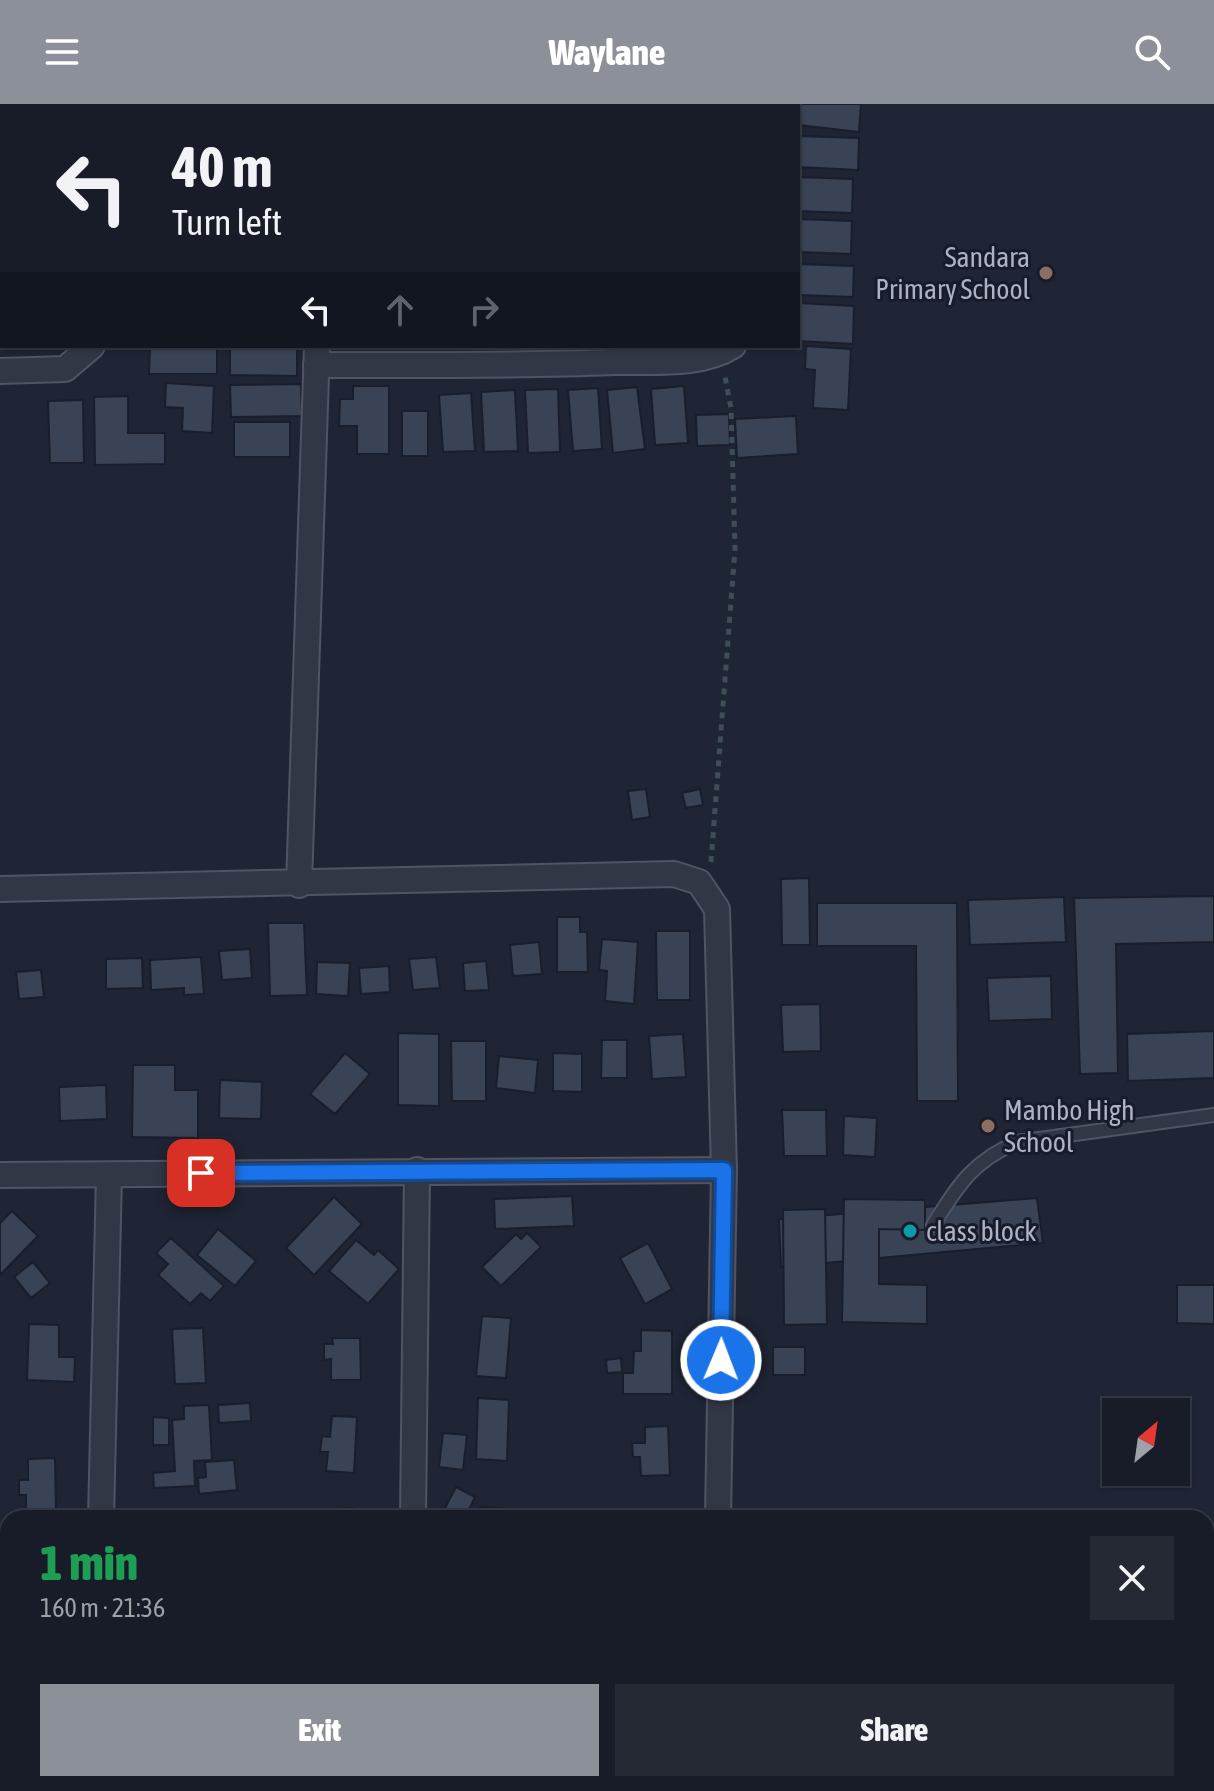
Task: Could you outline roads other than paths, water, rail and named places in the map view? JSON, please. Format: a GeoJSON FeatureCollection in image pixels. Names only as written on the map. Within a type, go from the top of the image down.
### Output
{"type":"FeatureCollection","features":[{"type":"Feature","properties":{"kind":"street"},"geometry":{"type":"LineString","coordinates":[[0,371],[65,369],[90,348]]}},
{"type":"Feature","properties":{"kind":"street"},"geometry":{"type":"LineString","coordinates":[[299,885],[317,355],[536,356],[726,351]]}},
{"type":"Feature","properties":{"kind":"street"},"geometry":{"type":"LineString","coordinates":[[0,889],[299,885],[674,874],[699,882],[711,895],[717,909],[724,1170],[718,1510]]}},
{"type":"Feature","properties":{"kind":"street"},"geometry":{"type":"LineString","coordinates":[[413,1510],[417,1170]]}},
{"type":"Feature","properties":{"kind":"street"},"geometry":{"type":"LineString","coordinates":[[0,1175],[724,1170]]}},
{"type":"Feature","properties":{"kind":"street"},"geometry":{"type":"LineString","coordinates":[[101,1510],[109,1175]]}},
{"type":"Feature","properties":{"kind":"lane"},"geometry":{"type":"LineString","coordinates":[[933,1225],[963,1177],[989,1154],[1017,1142],[1214,1115]]}},
{"type":"Feature","properties":{"kind":"place","name":"Sandara Primary School"},"geometry":{"type":"Point","coordinates":[1046,273]}},
{"type":"Feature","properties":{"kind":"place","name":"Mambo High School"},"geometry":{"type":"Point","coordinates":[988,1126]}},
{"type":"Feature","properties":{"kind":"place","name":"class block"},"geometry":{"type":"Point","coordinates":[910,1231]}}]}
